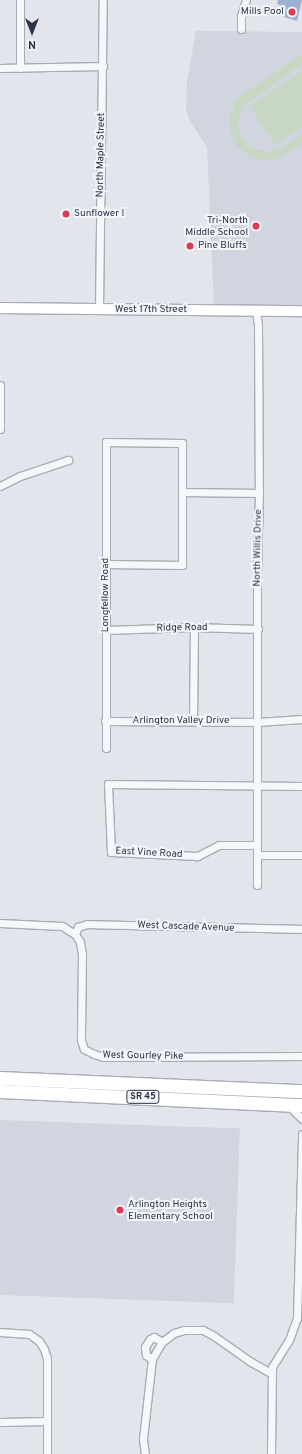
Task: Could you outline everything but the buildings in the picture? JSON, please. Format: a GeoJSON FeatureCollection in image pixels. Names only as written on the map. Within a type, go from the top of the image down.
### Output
{"type":"FeatureCollection","features":[{"type":"Feature","properties":{"kind":"highway","name":"SR 45"},"geometry":{"type":"LineString","coordinates":[[0,1078],[302,1091]]}},
{"type":"Feature","properties":{"kind":"highway"},"geometry":{"type":"LineString","coordinates":[[105,1096],[111,1090],[125,1084]]}},
{"type":"Feature","properties":{"kind":"highway","name":"SR 45"},"geometry":{"type":"LineString","coordinates":[[0,1091],[302,1104]]}},
{"type":"Feature","properties":{"kind":"main road","name":"West 17th Street"},"geometry":{"type":"LineString","coordinates":[[0,308],[302,311]]}},
{"type":"Feature","properties":{"kind":"street"},"geometry":{"type":"LineString","coordinates":[[20,0],[20,68]]}},
{"type":"Feature","properties":{"kind":"street","name":"North Maple Street"},"geometry":{"type":"LineString","coordinates":[[99,309],[103,0]]}},
{"type":"Feature","properties":{"kind":"street"},"geometry":{"type":"LineString","coordinates":[[240,29],[240,16],[246,0]]}},
{"type":"Feature","properties":{"kind":"street"},"geometry":{"type":"LineString","coordinates":[[0,68],[103,66]]}},
{"type":"Feature","properties":{"kind":"street","name":"North Willis Drive"},"geometry":{"type":"LineString","coordinates":[[256,310],[258,325],[259,493],[257,572],[257,885]]}},
{"type":"Feature","properties":{"kind":"street"},"geometry":{"type":"LineString","coordinates":[[0,385],[0,429]]}},
{"type":"Feature","properties":{"kind":"street","name":"Longfellow Road"},"geometry":{"type":"LineString","coordinates":[[106,748],[106,442],[182,443],[182,492]]}},
{"type":"Feature","properties":{"kind":"street"},"geometry":{"type":"LineString","coordinates":[[0,486],[20,476],[68,460]]}},
{"type":"Feature","properties":{"kind":"street"},"geometry":{"type":"LineString","coordinates":[[106,564],[182,565],[182,492],[259,493]]}},
{"type":"Feature","properties":{"kind":"street"},"geometry":{"type":"LineString","coordinates":[[194,627],[194,721]]}},
{"type":"Feature","properties":{"kind":"street","name":"Ridge Road"},"geometry":{"type":"LineString","coordinates":[[106,630],[194,627],[258,629]]}},
{"type":"Feature","properties":{"kind":"street","name":"Arlington Valley Drive"},"geometry":{"type":"LineString","coordinates":[[106,721],[257,722],[302,720]]}},
{"type":"Feature","properties":{"kind":"street","name":"East Vine Road"},"geometry":{"type":"LineString","coordinates":[[256,786],[108,784],[111,852],[197,856],[219,845],[257,846]]}},
{"type":"Feature","properties":{"kind":"street"},"geometry":{"type":"LineString","coordinates":[[256,786],[302,786]]}},
{"type":"Feature","properties":{"kind":"street"},"geometry":{"type":"LineString","coordinates":[[257,855],[302,855]]}},
{"type":"Feature","properties":{"kind":"street"},"geometry":{"type":"LineString","coordinates":[[0,923],[58,925],[75,934]]}},
{"type":"Feature","properties":{"kind":"street","name":"West Cascade Avenue"},"geometry":{"type":"LineString","coordinates":[[75,934],[78,927],[86,924],[302,929]]}},
{"type":"Feature","properties":{"kind":"street","name":"West Gourley Pike"},"geometry":{"type":"LineString","coordinates":[[75,934],[80,942],[82,954],[81,1040],[84,1048],[94,1054],[103,1057],[302,1056]]}},
{"type":"Feature","properties":{"kind":"street"},"geometry":{"type":"LineString","coordinates":[[286,1104],[302,1119]]}},
{"type":"Feature","properties":{"kind":"street"},"geometry":{"type":"LineString","coordinates":[[271,1454],[272,1367],[294,1329],[296,1318],[302,1134]]}},
{"type":"Feature","properties":{"kind":"street"},"geometry":{"type":"LineString","coordinates":[[145,1454],[143,1439],[152,1359],[156,1349],[162,1342],[174,1333],[184,1330],[204,1330],[257,1366],[271,1373]]}},
{"type":"Feature","properties":{"kind":"street"},"geometry":{"type":"LineString","coordinates":[[0,1332],[25,1333],[39,1341],[47,1358],[47,1454]]}},
{"type":"Feature","properties":{"kind":"street"},"geometry":{"type":"LineString","coordinates":[[152,1359],[146,1355],[145,1347],[150,1339],[154,1338],[162,1342]]}},
{"type":"Feature","properties":{"kind":"street"},"geometry":{"type":"LineString","coordinates":[[0,1422],[47,1421]]}},
{"type":"Feature","properties":{"kind":"shaded area","name":"Tri-North Middle School"},"geometry":{"type":"Polygon","coordinates":[[[196,31],[302,32],[302,306],[214,306],[207,147],[190,121],[186,110],[187,81],[196,31]]]}},
{"type":"Feature","properties":{"kind":"shaded area","name":"Arlington Heights Elementary School"},"geometry":{"type":"Polygon","coordinates":[[[0,1120],[240,1128],[234,1303],[0,1295],[0,1120]]]}},
{"type":"Feature","properties":{"kind":"green space"},"geometry":{"type":"Polygon","coordinates":[[[302,54],[302,64],[243,106],[238,123],[242,138],[247,145],[258,150],[270,152],[278,150],[302,134],[302,144],[274,160],[262,160],[249,156],[237,146],[231,135],[230,116],[235,104],[233,101],[302,54]]]}},
{"type":"Feature","properties":{"kind":"green space"},"geometry":{"type":"Polygon","coordinates":[[[302,71],[302,127],[275,145],[249,106],[302,71]]]}},
{"type":"Feature","properties":{"kind":"water","name":"Mills Pool"},"geometry":{"type":"Polygon","coordinates":[[[278,0],[302,0],[297,21],[284,17],[286,7],[277,4],[278,0]]]}},
{"type":"Feature","properties":{"kind":"place","name":"Mills Pool"},"geometry":{"type":"Point","coordinates":[292,12]}},
{"type":"Feature","properties":{"kind":"place","name":"Sunflower I"},"geometry":{"type":"Point","coordinates":[66,214]}},
{"type":"Feature","properties":{"kind":"place","name":"Tri-North Middle School"},"geometry":{"type":"Point","coordinates":[256,226]}},
{"type":"Feature","properties":{"kind":"place","name":"Pine Bluffs"},"geometry":{"type":"Point","coordinates":[190,246]}},
{"type":"Feature","properties":{"kind":"place","name":"Arlington Heights Elementary School"},"geometry":{"type":"Point","coordinates":[120,1210]}}]}
